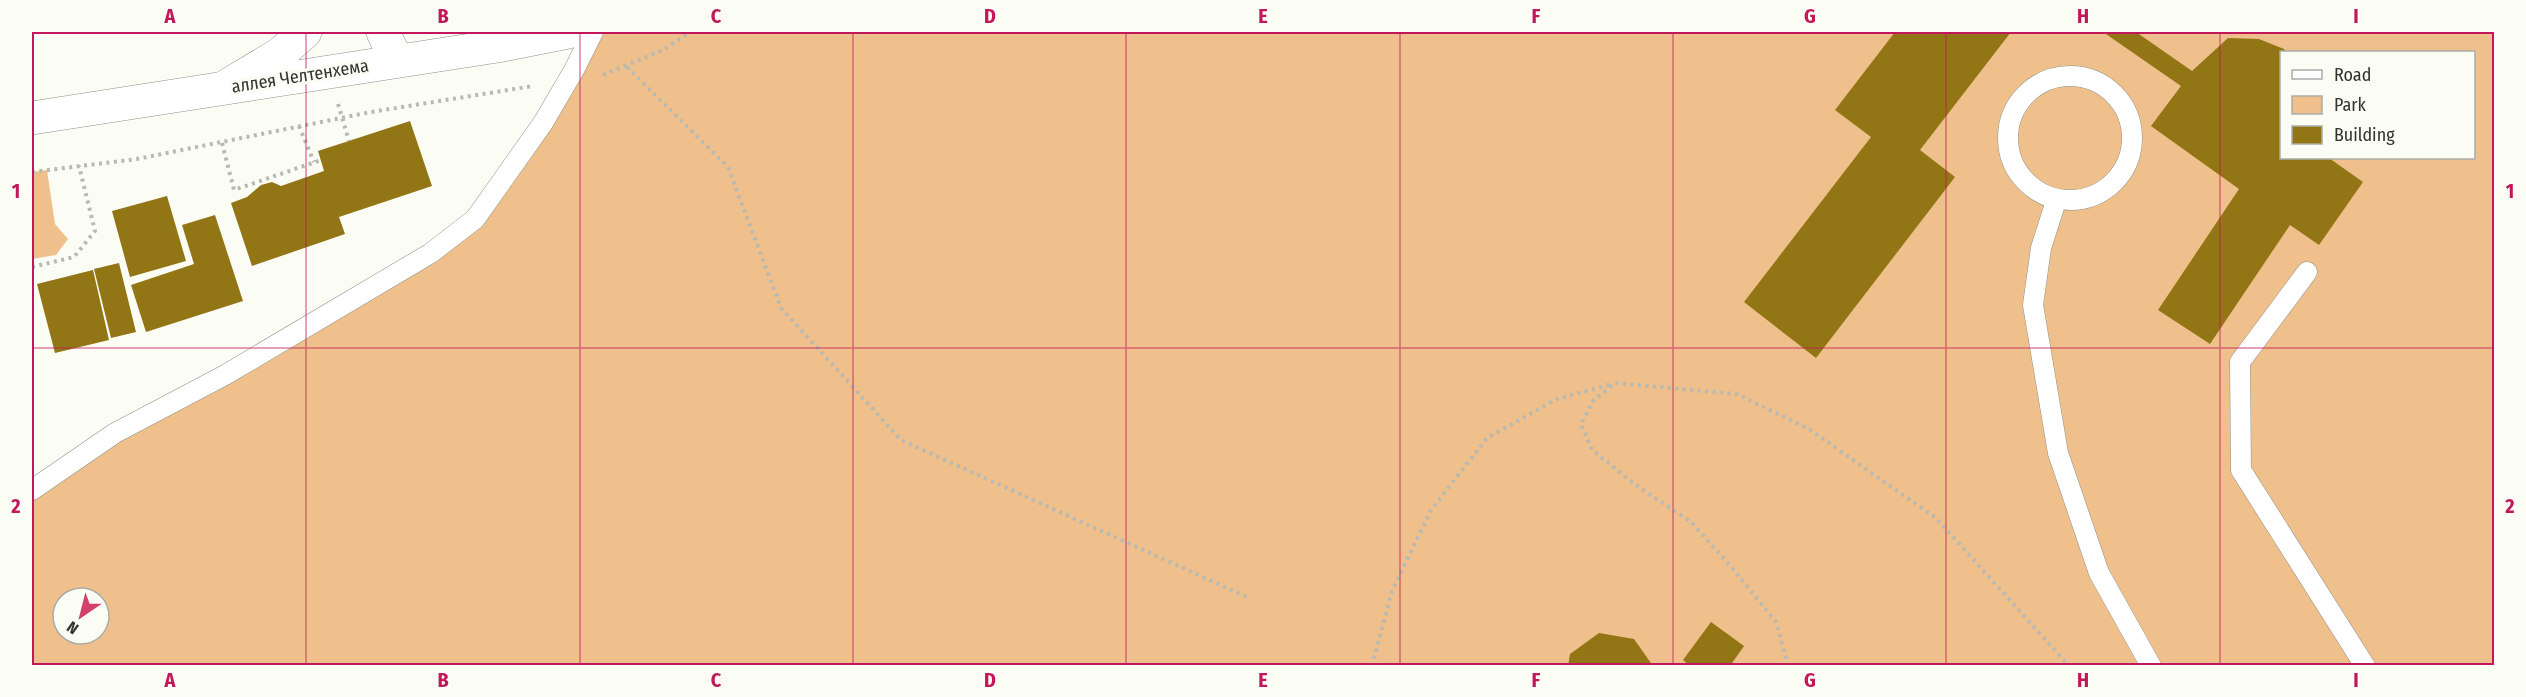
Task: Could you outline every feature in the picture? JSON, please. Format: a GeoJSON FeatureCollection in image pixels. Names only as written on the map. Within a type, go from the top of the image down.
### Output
{"type":"FeatureCollection","features":[{"type":"Feature","properties":{"kind":"main road"},"geometry":{"type":"LineString","coordinates":[[225,87],[280,54],[305,32]]}},
{"type":"Feature","properties":{"kind":"main road"},"geometry":{"type":"LineString","coordinates":[[383,32],[397,61]]}},
{"type":"Feature","properties":{"kind":"main road","name":"аллея Челтенхема"},"geometry":{"type":"LineString","coordinates":[[32,118],[397,61],[514,37],[568,32]]}},
{"type":"Feature","properties":{"kind":"lane"},"geometry":{"type":"LineString","coordinates":[[32,490],[115,434],[225,375],[431,253],[475,219],[543,123],[593,32]]}},
{"type":"Feature","properties":{"kind":"lane"},"geometry":{"type":"LineString","coordinates":[[2060,76],[2084,78],[2106,87],[2123,106],[2132,128],[2131,152],[2121,175],[2103,191],[2080,200],[2056,201],[2034,189],[2018,172],[2008,148],[2009,124],[2019,102],[2037,85],[2060,76]]}},
{"type":"Feature","properties":{"kind":"lane"},"geometry":{"type":"LineString","coordinates":[[2056,201],[2041,248],[2034,305],[2058,453],[2099,573],[2151,666]]}},
{"type":"Feature","properties":{"kind":"lane"},"geometry":{"type":"LineString","coordinates":[[2307,272],[2240,362],[2241,470],[2365,666]]}},
{"type":"Feature","properties":{"kind":"path"},"geometry":{"type":"LineString","coordinates":[[598,76],[627,67],[663,50],[690,32]]}},
{"type":"Feature","properties":{"kind":"path"},"geometry":{"type":"LineString","coordinates":[[627,67],[728,168],[781,308],[901,440],[1247,597]]}},
{"type":"Feature","properties":{"kind":"path"},"geometry":{"type":"LineString","coordinates":[[32,172],[137,159],[299,126],[533,86]]}},
{"type":"Feature","properties":{"kind":"path"},"geometry":{"type":"LineString","coordinates":[[299,126],[314,162]]}},
{"type":"Feature","properties":{"kind":"path"},"geometry":{"type":"LineString","coordinates":[[222,142],[234,190],[321,160]]}},
{"type":"Feature","properties":{"kind":"path"},"geometry":{"type":"LineString","coordinates":[[32,267],[74,257],[95,231],[80,166]]}},
{"type":"Feature","properties":{"kind":"path"},"geometry":{"type":"LineString","coordinates":[[1372,666],[1392,591],[1431,510],[1487,438],[1557,399],[1615,383],[1737,394],[1809,429],[1936,518],[2069,666]]}},
{"type":"Feature","properties":{"kind":"path"},"geometry":{"type":"LineString","coordinates":[[1615,383],[1593,401],[1581,424],[1592,450],[1640,488],[1691,522],[1776,622],[1788,666]]}},
{"type":"Feature","properties":{"kind":"green space"},"geometry":{"type":"Polygon","coordinates":[[[593,32],[2494,32],[2494,665],[32,666],[32,490],[475,219],[593,32]]]}},
{"type":"Feature","properties":{"kind":"green space"},"geometry":{"type":"Polygon","coordinates":[[[47,170],[55,224],[68,239],[56,255],[32,259],[32,172],[47,170]]]}},
{"type":"Feature","properties":{"kind":"building"},"geometry":{"type":"Polygon","coordinates":[[[1895,32],[2011,32],[1920,150],[1955,177],[1816,358],[1744,302],[1871,137],[1835,110],[1895,32]]]}},
{"type":"Feature","properties":{"kind":"building"},"geometry":{"type":"Polygon","coordinates":[[[2103,32],[2136,32],[2192,71],[2228,38],[2259,39],[2284,49],[2286,51],[2280,51],[2280,159],[2330,159],[2363,182],[2319,245],[2290,225],[2210,344],[2158,310],[2239,189],[2151,126],[2181,86],[2103,32]]]}},
{"type":"Feature","properties":{"kind":"building"},"geometry":{"type":"Polygon","coordinates":[[[410,121],[432,186],[339,217],[345,234],[252,266],[231,203],[247,197],[261,185],[272,182],[281,186],[324,171],[318,151],[410,121]]]}},
{"type":"Feature","properties":{"kind":"building"},"geometry":{"type":"Polygon","coordinates":[[[167,196],[186,261],[130,277],[112,211],[167,196]]]}},
{"type":"Feature","properties":{"kind":"building"},"geometry":{"type":"Polygon","coordinates":[[[215,215],[243,301],[146,332],[131,285],[194,264],[182,225],[215,215]]]}},
{"type":"Feature","properties":{"kind":"building"},"geometry":{"type":"Polygon","coordinates":[[[119,263],[136,332],[111,338],[94,269],[119,263]]]}},
{"type":"Feature","properties":{"kind":"building"},"geometry":{"type":"Polygon","coordinates":[[[93,270],[109,340],[55,353],[37,284],[93,270]]]}},
{"type":"Feature","properties":{"kind":"building"},"geometry":{"type":"Polygon","coordinates":[[[1711,622],[1744,646],[1730,666],[1690,666],[1683,660],[1711,622]]]}},
{"type":"Feature","properties":{"kind":"building"},"geometry":{"type":"Polygon","coordinates":[[[1599,633],[1634,639],[1653,666],[1568,666],[1570,654],[1599,633]]]}}]}
